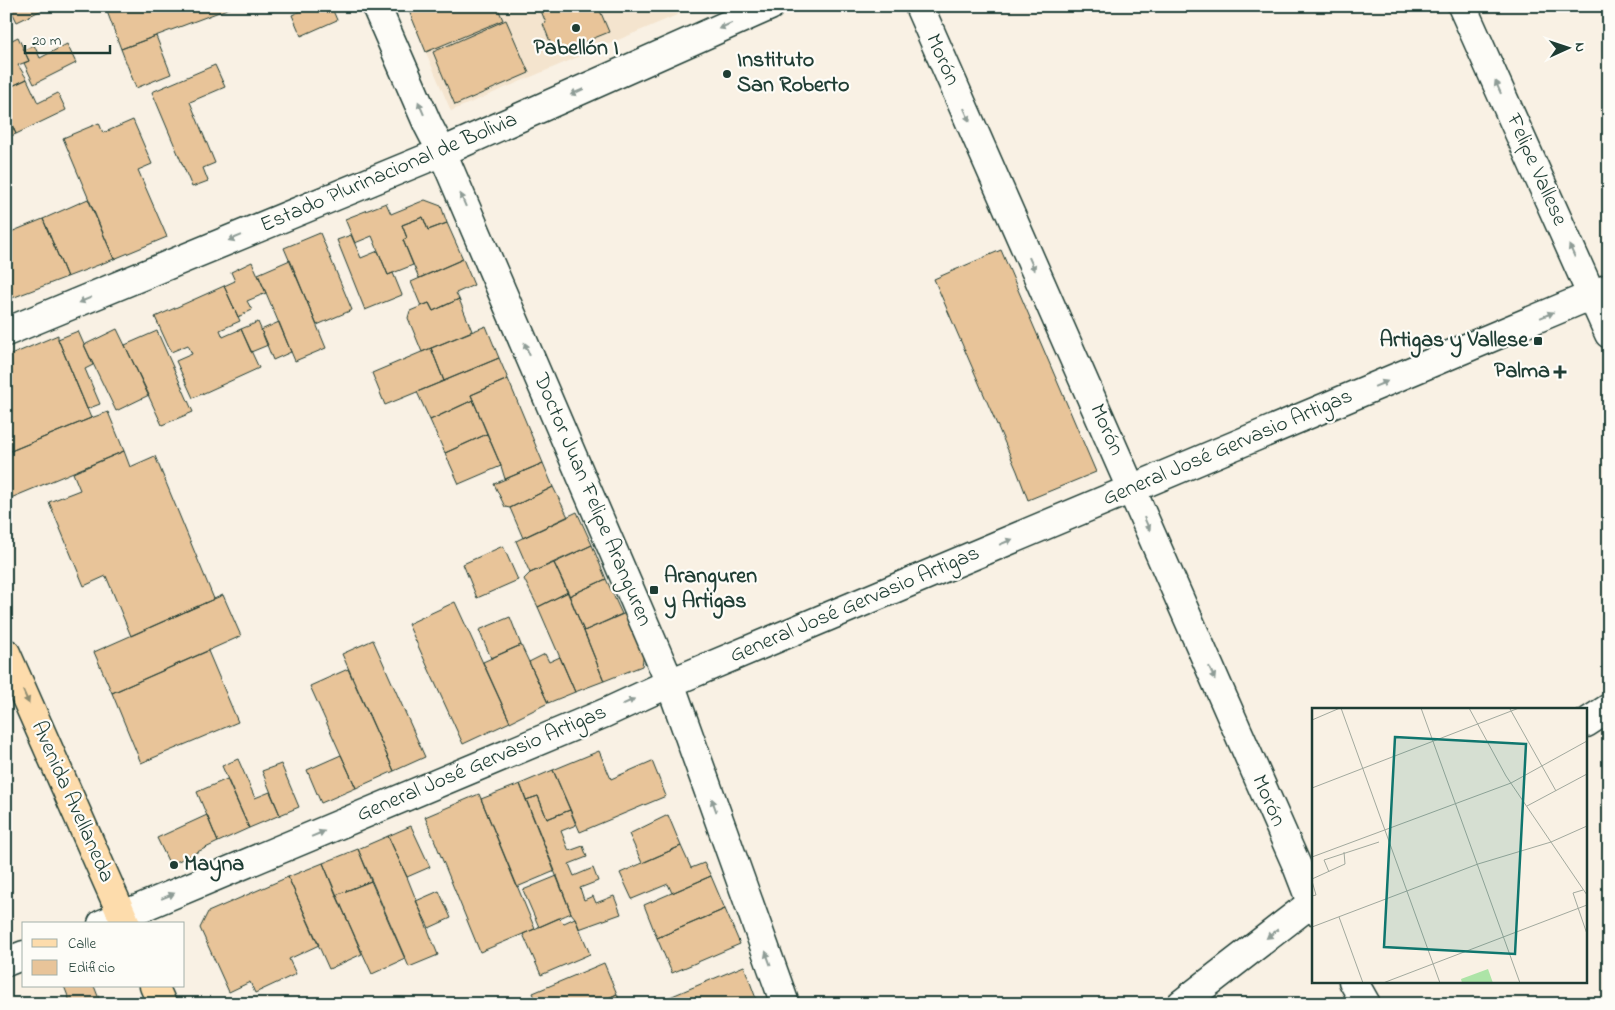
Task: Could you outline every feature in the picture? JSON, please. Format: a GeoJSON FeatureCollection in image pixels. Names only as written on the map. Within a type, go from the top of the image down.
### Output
{"type":"FeatureCollection","features":[{"type":"Feature","properties":{"kind":"main road","name":"Avenida Avellaneda"},"geometry":{"type":"LineString","coordinates":[[6,653],[117,921]]}},
{"type":"Feature","properties":{"kind":"main road"},"geometry":{"type":"LineString","coordinates":[[155,988],[162,1004]]}},
{"type":"Feature","properties":{"kind":"street","name":"Doctor Juan Felipe Aranguren"},"geometry":{"type":"LineString","coordinates":[[376,6],[428,125],[442,152],[670,683],[785,1004]]}},
{"type":"Feature","properties":{"kind":"street","name":"Estado Plurinacional de Bolivia"},"geometry":{"type":"LineString","coordinates":[[6,332],[442,152],[770,6]]}},
{"type":"Feature","properties":{"kind":"street","name":"Morón"},"geometry":{"type":"LineString","coordinates":[[919,6],[1312,903]]}},
{"type":"Feature","properties":{"kind":"street","name":"Felipe Vallese"},"geometry":{"type":"LineString","coordinates":[[1462,6],[1601,292],[1609,334]]}},
{"type":"Feature","properties":{"kind":"street","name":"General José Gervasio Artigas"},"geometry":{"type":"LineString","coordinates":[[117,921],[596,717],[670,683],[1601,292]]}},
{"type":"Feature","properties":{"kind":"street"},"geometry":{"type":"LineString","coordinates":[[1588,721],[1609,708]]}},
{"type":"Feature","properties":{"kind":"street"},"geometry":{"type":"LineString","coordinates":[[1181,1004],[1312,906]]}},
{"type":"Feature","properties":{"kind":"street"},"geometry":{"type":"LineString","coordinates":[[6,962],[22,956]]}},
{"type":"Feature","properties":{"kind":"street"},"geometry":{"type":"LineString","coordinates":[[1354,982],[1366,1004]]}},
{"type":"Feature","properties":{"kind":"shaded area"},"geometry":{"type":"Polygon","coordinates":[[[406,6],[698,6],[451,111],[406,6]]]}},
{"type":"Feature","properties":{"kind":"building"},"geometry":{"type":"Polygon","coordinates":[[[6,6],[48,7],[17,22],[12,12],[6,15],[6,6]]]}},
{"type":"Feature","properties":{"kind":"building"},"geometry":{"type":"Polygon","coordinates":[[[105,6],[235,6],[121,49],[105,6]]]}},
{"type":"Feature","properties":{"kind":"building"},"geometry":{"type":"Polygon","coordinates":[[[312,6],[331,6],[337,20],[301,36],[292,15],[312,6]]]}},
{"type":"Feature","properties":{"kind":"building"},"geometry":{"type":"Polygon","coordinates":[[[407,6],[497,6],[503,20],[426,52],[407,6]]]}},
{"type":"Feature","properties":{"kind":"building","name":"Pabellón I"},"geometry":{"type":"Polygon","coordinates":[[[539,6],[598,6],[609,32],[555,54],[543,24],[546,23],[539,6]]]}},
{"type":"Feature","properties":{"kind":"building"},"geometry":{"type":"Polygon","coordinates":[[[506,20],[529,73],[455,105],[433,52],[506,20]]]}},
{"type":"Feature","properties":{"kind":"building"},"geometry":{"type":"Polygon","coordinates":[[[6,33],[10,41],[18,37],[29,61],[18,65],[27,79],[6,89],[6,33]]]}},
{"type":"Feature","properties":{"kind":"building"},"geometry":{"type":"Polygon","coordinates":[[[156,36],[171,74],[136,88],[121,49],[156,36]]]}},
{"type":"Feature","properties":{"kind":"building"},"geometry":{"type":"Polygon","coordinates":[[[67,44],[76,63],[34,84],[24,63],[29,61],[24,50],[34,45],[40,58],[67,44]]]}},
{"type":"Feature","properties":{"kind":"building"},"geometry":{"type":"Polygon","coordinates":[[[215,65],[225,87],[190,102],[215,163],[203,168],[208,181],[192,187],[152,92],[215,65]]]}},
{"type":"Feature","properties":{"kind":"building"},"geometry":{"type":"Polygon","coordinates":[[[27,79],[38,103],[58,93],[66,110],[16,134],[6,113],[6,89],[27,79]]]}},
{"type":"Feature","properties":{"kind":"building"},"geometry":{"type":"Polygon","coordinates":[[[10,120],[16,134],[6,138],[6,122],[10,120]]]}},
{"type":"Feature","properties":{"kind":"building"},"geometry":{"type":"Polygon","coordinates":[[[133,120],[152,164],[138,170],[167,237],[114,259],[63,138],[99,123],[103,133],[133,120]]]}},
{"type":"Feature","properties":{"kind":"building"},"geometry":{"type":"Polygon","coordinates":[[[88,199],[114,259],[67,277],[43,219],[88,199]]]}},
{"type":"Feature","properties":{"kind":"building"},"geometry":{"type":"Polygon","coordinates":[[[425,200],[441,206],[447,223],[428,230],[423,217],[402,225],[407,238],[403,240],[413,265],[388,275],[372,236],[355,243],[345,219],[386,203],[391,214],[425,200]]]}},
{"type":"Feature","properties":{"kind":"building"},"geometry":{"type":"Polygon","coordinates":[[[423,217],[428,230],[447,223],[463,259],[419,278],[403,240],[407,238],[402,225],[423,217]]]}},
{"type":"Feature","properties":{"kind":"building"},"geometry":{"type":"Polygon","coordinates":[[[43,219],[67,277],[12,298],[6,283],[6,234],[43,219]]]}},
{"type":"Feature","properties":{"kind":"building"},"geometry":{"type":"Polygon","coordinates":[[[320,233],[352,310],[317,325],[284,248],[320,233]]]}},
{"type":"Feature","properties":{"kind":"building"},"geometry":{"type":"Polygon","coordinates":[[[351,235],[361,258],[378,251],[388,275],[393,273],[402,295],[365,310],[337,240],[351,235]]]}},
{"type":"Feature","properties":{"kind":"building"},"geometry":{"type":"Polygon","coordinates":[[[1001,250],[1096,472],[1028,500],[934,279],[1001,250]]]}},
{"type":"Feature","properties":{"kind":"building"},"geometry":{"type":"Polygon","coordinates":[[[463,259],[474,285],[456,293],[459,299],[433,311],[429,303],[421,306],[411,282],[463,259]]]}},
{"type":"Feature","properties":{"kind":"building"},"geometry":{"type":"Polygon","coordinates":[[[290,260],[326,348],[295,361],[258,274],[290,260]]]}},
{"type":"Feature","properties":{"kind":"building"},"geometry":{"type":"Polygon","coordinates":[[[252,262],[266,293],[247,301],[252,310],[238,317],[224,286],[235,281],[231,272],[252,262]]]}},
{"type":"Feature","properties":{"kind":"building"},"geometry":{"type":"Polygon","coordinates":[[[224,286],[240,321],[220,330],[223,337],[241,329],[259,368],[193,398],[176,361],[192,354],[188,345],[171,352],[155,317],[224,286]]]}},
{"type":"Feature","properties":{"kind":"building"},"geometry":{"type":"Polygon","coordinates":[[[459,299],[472,331],[422,352],[408,318],[410,311],[429,303],[433,311],[459,299]]]}},
{"type":"Feature","properties":{"kind":"building"},"geometry":{"type":"Polygon","coordinates":[[[258,322],[268,345],[251,352],[241,329],[258,322]]]}},
{"type":"Feature","properties":{"kind":"building"},"geometry":{"type":"Polygon","coordinates":[[[279,322],[291,352],[273,360],[261,330],[279,322]]]}},
{"type":"Feature","properties":{"kind":"building"},"geometry":{"type":"Polygon","coordinates":[[[486,326],[499,358],[444,381],[431,348],[486,326]]]}},
{"type":"Feature","properties":{"kind":"building"},"geometry":{"type":"Polygon","coordinates":[[[117,329],[149,395],[116,411],[84,345],[117,329]]]}},
{"type":"Feature","properties":{"kind":"building"},"geometry":{"type":"Polygon","coordinates":[[[78,331],[93,365],[85,369],[100,404],[87,409],[58,339],[78,331]]]}},
{"type":"Feature","properties":{"kind":"building"},"geometry":{"type":"Polygon","coordinates":[[[157,331],[193,412],[162,425],[125,345],[157,331]]]}},
{"type":"Feature","properties":{"kind":"building"},"geometry":{"type":"Polygon","coordinates":[[[58,335],[91,418],[6,453],[6,357],[58,335]]]}},
{"type":"Feature","properties":{"kind":"building"},"geometry":{"type":"Polygon","coordinates":[[[431,348],[444,381],[385,405],[372,373],[431,348]]]}},
{"type":"Feature","properties":{"kind":"building"},"geometry":{"type":"Polygon","coordinates":[[[499,358],[508,379],[471,395],[473,400],[430,420],[417,392],[499,358]]]}},
{"type":"Feature","properties":{"kind":"building"},"geometry":{"type":"Polygon","coordinates":[[[508,379],[543,463],[505,479],[471,395],[508,379]]]}},
{"type":"Feature","properties":{"kind":"building"},"geometry":{"type":"Polygon","coordinates":[[[473,400],[487,434],[445,453],[430,420],[473,400]]]}},
{"type":"Feature","properties":{"kind":"building"},"geometry":{"type":"Polygon","coordinates":[[[108,412],[124,451],[6,500],[6,453],[108,412]]]}},
{"type":"Feature","properties":{"kind":"building"},"geometry":{"type":"Polygon","coordinates":[[[487,434],[501,466],[459,484],[445,453],[487,434]]]}},
{"type":"Feature","properties":{"kind":"building"},"geometry":{"type":"Polygon","coordinates":[[[124,451],[130,467],[155,456],[214,599],[131,636],[106,576],[84,586],[49,502],[80,490],[73,473],[124,451]]]}},
{"type":"Feature","properties":{"kind":"building"},"geometry":{"type":"Polygon","coordinates":[[[543,463],[553,487],[510,508],[505,507],[494,484],[543,463]]]}},
{"type":"Feature","properties":{"kind":"building"},"geometry":{"type":"Polygon","coordinates":[[[553,487],[568,517],[523,538],[510,508],[553,487]]]}},
{"type":"Feature","properties":{"kind":"building"},"geometry":{"type":"Polygon","coordinates":[[[577,512],[592,545],[530,573],[516,541],[577,512]]]}},
{"type":"Feature","properties":{"kind":"building"},"geometry":{"type":"Polygon","coordinates":[[[592,545],[606,579],[569,596],[554,563],[592,545]]]}},
{"type":"Feature","properties":{"kind":"building"},"geometry":{"type":"Polygon","coordinates":[[[503,546],[518,580],[477,598],[463,564],[503,546]]]}},
{"type":"Feature","properties":{"kind":"building"},"geometry":{"type":"Polygon","coordinates":[[[554,563],[568,592],[538,607],[524,579],[530,573],[554,563]]]}},
{"type":"Feature","properties":{"kind":"building"},"geometry":{"type":"Polygon","coordinates":[[[606,579],[622,614],[584,631],[569,596],[606,579]]]}},
{"type":"Feature","properties":{"kind":"building"},"geometry":{"type":"Polygon","coordinates":[[[568,592],[604,681],[575,692],[538,607],[568,592]]]}},
{"type":"Feature","properties":{"kind":"building"},"geometry":{"type":"Polygon","coordinates":[[[223,595],[241,636],[112,693],[94,652],[223,595]]]}},
{"type":"Feature","properties":{"kind":"building"},"geometry":{"type":"Polygon","coordinates":[[[455,602],[510,722],[463,744],[408,624],[455,602]]]}},
{"type":"Feature","properties":{"kind":"building"},"geometry":{"type":"Polygon","coordinates":[[[628,612],[644,653],[642,666],[604,681],[584,631],[628,612]]]}},
{"type":"Feature","properties":{"kind":"building"},"geometry":{"type":"Polygon","coordinates":[[[510,617],[521,645],[491,658],[479,630],[510,617]]]}},
{"type":"Feature","properties":{"kind":"building"},"geometry":{"type":"Polygon","coordinates":[[[373,640],[425,757],[394,771],[342,654],[373,640]]]}},
{"type":"Feature","properties":{"kind":"building"},"geometry":{"type":"Polygon","coordinates":[[[521,645],[548,703],[510,722],[483,662],[521,645]]]}},
{"type":"Feature","properties":{"kind":"building"},"geometry":{"type":"Polygon","coordinates":[[[208,651],[238,722],[141,763],[112,693],[208,651]]]}},
{"type":"Feature","properties":{"kind":"building"},"geometry":{"type":"Polygon","coordinates":[[[545,654],[549,662],[560,657],[575,692],[548,703],[529,662],[545,654]]]}},
{"type":"Feature","properties":{"kind":"building"},"geometry":{"type":"Polygon","coordinates":[[[348,669],[394,771],[356,788],[310,686],[348,669]]]}},
{"type":"Feature","properties":{"kind":"building"},"geometry":{"type":"Polygon","coordinates":[[[599,751],[611,779],[652,761],[666,796],[580,832],[553,770],[599,751]]]}},
{"type":"Feature","properties":{"kind":"building"},"geometry":{"type":"Polygon","coordinates":[[[341,755],[356,788],[321,803],[307,770],[341,755]]]}},
{"type":"Feature","properties":{"kind":"building"},"geometry":{"type":"Polygon","coordinates":[[[238,759],[255,798],[270,792],[280,815],[249,828],[222,766],[238,759]]]}},
{"type":"Feature","properties":{"kind":"building"},"geometry":{"type":"Polygon","coordinates":[[[281,764],[299,807],[280,815],[262,771],[281,764]]]}},
{"type":"Feature","properties":{"kind":"building"},"geometry":{"type":"Polygon","coordinates":[[[553,770],[570,810],[547,819],[538,796],[526,800],[520,784],[553,770]]]}},
{"type":"Feature","properties":{"kind":"building"},"geometry":{"type":"Polygon","coordinates":[[[227,779],[249,828],[218,842],[197,792],[227,779]]]}},
{"type":"Feature","properties":{"kind":"building"},"geometry":{"type":"Polygon","coordinates":[[[520,784],[555,871],[517,887],[481,799],[520,784]]]}},
{"type":"Feature","properties":{"kind":"building"},"geometry":{"type":"Polygon","coordinates":[[[479,794],[535,929],[480,952],[425,817],[479,794]]]}},
{"type":"Feature","properties":{"kind":"building"},"geometry":{"type":"Polygon","coordinates":[[[538,796],[547,819],[570,810],[576,825],[561,831],[569,851],[583,846],[587,857],[569,864],[574,876],[593,868],[598,881],[580,888],[584,900],[593,896],[596,903],[614,896],[621,914],[579,929],[526,800],[538,796]]]}},
{"type":"Feature","properties":{"kind":"building"},"geometry":{"type":"Polygon","coordinates":[[[207,815],[218,842],[170,865],[157,838],[207,815]]]}},
{"type":"Feature","properties":{"kind":"building"},"geometry":{"type":"Polygon","coordinates":[[[668,815],[681,846],[642,863],[629,834],[668,815]]]}},
{"type":"Feature","properties":{"kind":"building"},"geometry":{"type":"Polygon","coordinates":[[[411,826],[430,867],[407,877],[388,836],[411,826]]]}},
{"type":"Feature","properties":{"kind":"building"},"geometry":{"type":"Polygon","coordinates":[[[388,836],[407,877],[438,955],[409,967],[358,849],[388,836]]]}},
{"type":"Feature","properties":{"kind":"building"},"geometry":{"type":"Polygon","coordinates":[[[681,846],[691,868],[704,863],[711,876],[672,893],[668,884],[632,899],[620,873],[681,846]]]}},
{"type":"Feature","properties":{"kind":"building"},"geometry":{"type":"Polygon","coordinates":[[[358,849],[371,881],[336,895],[323,863],[358,849]]]}},
{"type":"Feature","properties":{"kind":"building"},"geometry":{"type":"Polygon","coordinates":[[[323,863],[362,954],[329,969],[288,877],[323,863]]]}},
{"type":"Feature","properties":{"kind":"building"},"geometry":{"type":"Polygon","coordinates":[[[557,876],[571,913],[539,927],[523,890],[557,876]]]}},
{"type":"Feature","properties":{"kind":"building"},"geometry":{"type":"Polygon","coordinates":[[[711,876],[725,909],[657,938],[644,905],[711,876]]]}},
{"type":"Feature","properties":{"kind":"building"},"geometry":{"type":"Polygon","coordinates":[[[288,877],[319,945],[289,959],[296,974],[255,993],[250,982],[229,992],[200,928],[208,912],[288,877]]]}},
{"type":"Feature","properties":{"kind":"building"},"geometry":{"type":"Polygon","coordinates":[[[371,881],[405,959],[372,974],[336,895],[371,881]]]}},
{"type":"Feature","properties":{"kind":"building"},"geometry":{"type":"Polygon","coordinates":[[[439,891],[451,918],[429,928],[416,901],[439,891]]]}},
{"type":"Feature","properties":{"kind":"building"},"geometry":{"type":"Polygon","coordinates":[[[725,909],[740,944],[672,973],[657,938],[725,909]]]}},
{"type":"Feature","properties":{"kind":"building"},"geometry":{"type":"Polygon","coordinates":[[[559,918],[564,923],[575,918],[590,954],[541,975],[523,934],[559,918]]]}},
{"type":"Feature","properties":{"kind":"building"},"geometry":{"type":"Polygon","coordinates":[[[604,963],[617,994],[595,1004],[538,1004],[533,993],[604,963]]]}},
{"type":"Feature","properties":{"kind":"building"},"geometry":{"type":"Polygon","coordinates":[[[744,966],[758,1004],[653,1004],[744,966]]]}},
{"type":"Feature","properties":{"kind":"building"},"geometry":{"type":"Polygon","coordinates":[[[65,988],[95,988],[101,1004],[71,1004],[65,988]]]}},
{"type":"Feature","properties":{"kind":"building"},"geometry":{"type":"Polygon","coordinates":[[[617,994],[621,1004],[595,1004],[617,994]]]}},
{"type":"Feature","properties":{"kind":"place","name":"Pabellón I"},"geometry":{"type":"Point","coordinates":[576,28]}},
{"type":"Feature","properties":{"kind":"place","name":"Instituto San Roberto"},"geometry":{"type":"Point","coordinates":[727,74]}},
{"type":"Feature","properties":{"kind":"place","name":"Artigas y Vallese"},"geometry":{"type":"Point","coordinates":[1538,341]}},
{"type":"Feature","properties":{"kind":"place","name":"Palma"},"geometry":{"type":"Point","coordinates":[1560,372]}},
{"type":"Feature","properties":{"kind":"place","name":"Aranguren y Artigas"},"geometry":{"type":"Point","coordinates":[654,590]}},
{"type":"Feature","properties":{"kind":"place","name":"Mayna"},"geometry":{"type":"Point","coordinates":[174,865]}}]}
